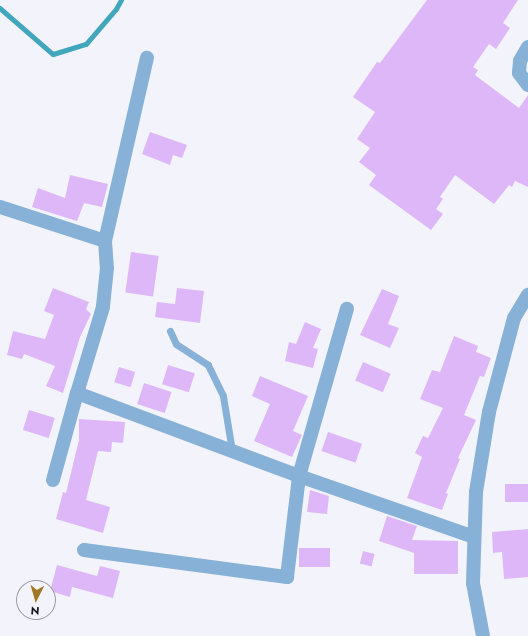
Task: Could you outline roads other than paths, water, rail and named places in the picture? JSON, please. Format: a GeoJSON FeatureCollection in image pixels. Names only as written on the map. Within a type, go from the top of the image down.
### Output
{"type":"FeatureCollection","features":[{"type":"Feature","properties":{"kind":"street"},"geometry":{"type":"LineString","coordinates":[[528,47],[520,61],[519,73],[528,85]]}},
{"type":"Feature","properties":{"kind":"street"},"geometry":{"type":"LineString","coordinates":[[53,480],[103,307],[107,268],[105,241],[147,58]]}},
{"type":"Feature","properties":{"kind":"street"},"geometry":{"type":"LineString","coordinates":[[0,207],[105,241]]}},
{"type":"Feature","properties":{"kind":"street"},"geometry":{"type":"LineString","coordinates":[[483,636],[473,583],[476,492],[488,412],[514,318],[528,295]]}},
{"type":"Feature","properties":{"kind":"street"},"geometry":{"type":"LineString","coordinates":[[84,550],[287,577],[299,476],[347,310]]}},
{"type":"Feature","properties":{"kind":"street"},"geometry":{"type":"LineString","coordinates":[[77,393],[299,476],[474,537]]}},
{"type":"Feature","properties":{"kind":"lane"},"geometry":{"type":"LineString","coordinates":[[170,331],[176,344],[208,365],[223,396],[232,451]]}},
{"type":"Feature","properties":{"kind":"waterway"},"geometry":{"type":"LineString","coordinates":[[0,8],[53,54],[86,44],[116,9],[121,0]]}}]}
